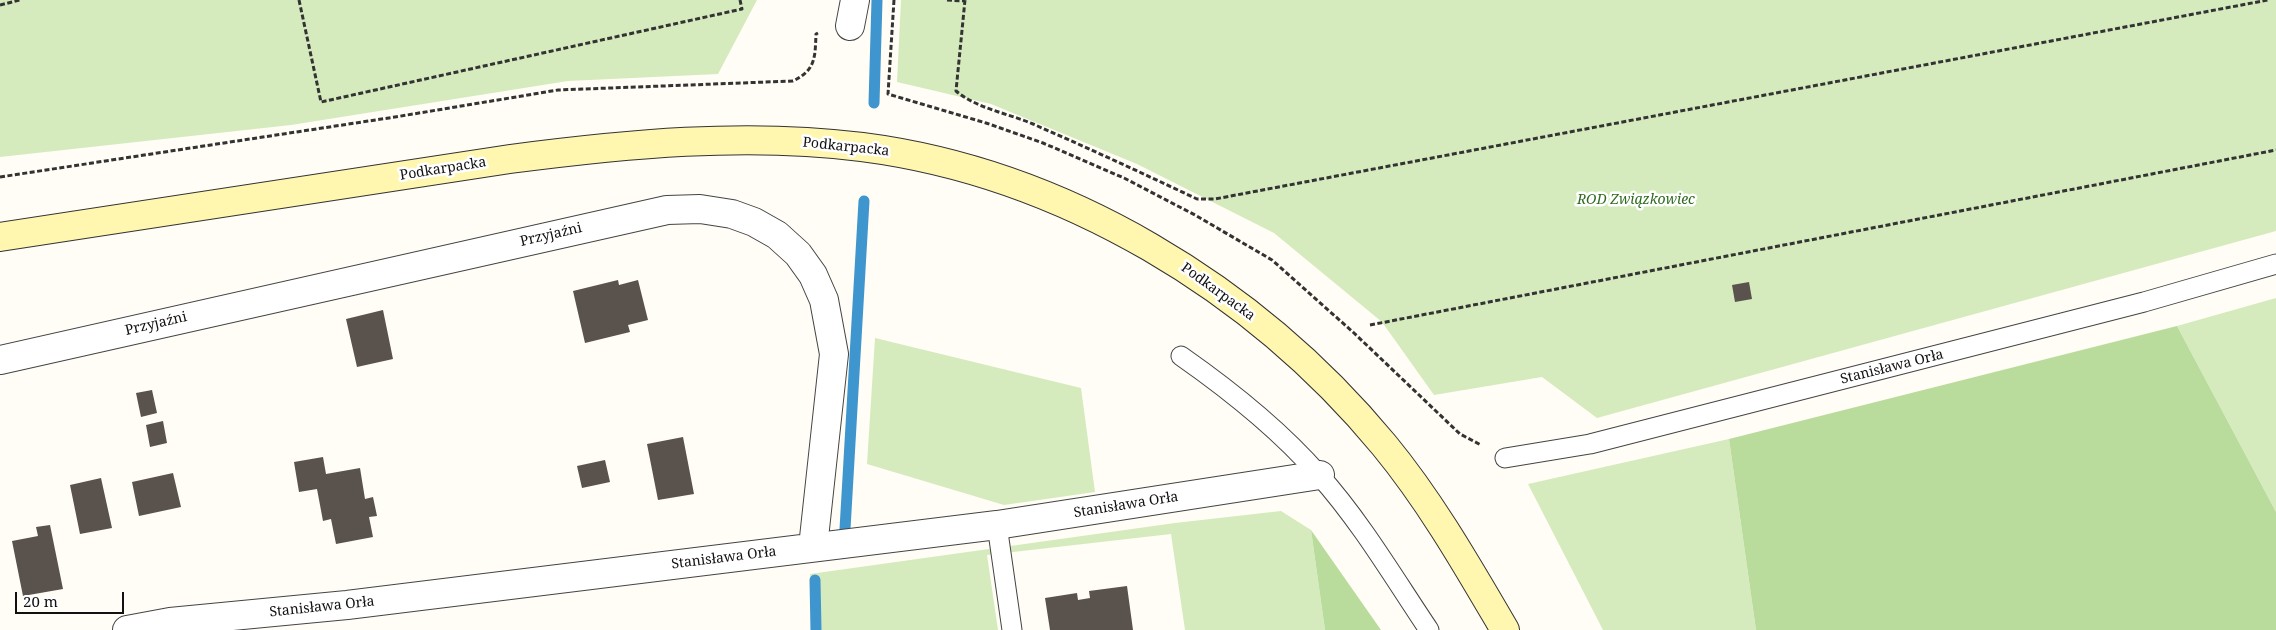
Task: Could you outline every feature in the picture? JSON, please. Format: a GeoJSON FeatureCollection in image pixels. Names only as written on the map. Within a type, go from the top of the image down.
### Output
{"type":"FeatureCollection","features":[{"type":"Feature","properties":{"kind":"main road","name":"Podkarpacka"},"geometry":{"type":"LineString","coordinates":[[0,237],[510,159],[591,149],[722,141],[826,143],[899,153],[971,169],[1046,197],[1158,252],[1205,281],[1250,314],[1347,403],[1385,446],[1413,482],[1458,550],[1505,630]]}},
{"type":"Feature","properties":{"kind":"street","name":"Przyjaźni"},"geometry":{"type":"LineString","coordinates":[[0,360],[667,210],[700,209],[732,214],[754,222],[777,235],[798,254],[813,274],[824,300],[834,354],[813,547]]}},
{"type":"Feature","properties":{"kind":"street","name":"Stanisława Orła"},"geometry":{"type":"LineString","coordinates":[[127,630],[170,622],[347,605],[997,525],[1320,476]]}},
{"type":"Feature","properties":{"kind":"lane","name":"Stanisława Orła"},"geometry":{"type":"LineString","coordinates":[[1505,458],[1590,444],[2144,302],[2276,264]]}},
{"type":"Feature","properties":{"kind":"lane"},"geometry":{"type":"LineString","coordinates":[[1181,356],[1245,403],[1285,439],[1320,476],[1375,548],[1429,630]]}},
{"type":"Feature","properties":{"kind":"lane"},"geometry":{"type":"LineString","coordinates":[[997,525],[1012,630]]}},
{"type":"Feature","properties":{"kind":"path"},"geometry":{"type":"LineString","coordinates":[[0,5],[20,0]]}},
{"type":"Feature","properties":{"kind":"path"},"geometry":{"type":"LineString","coordinates":[[298,0],[321,102],[742,9],[740,0]]}},
{"type":"Feature","properties":{"kind":"path"},"geometry":{"type":"LineString","coordinates":[[948,0],[965,0],[956,91],[969,102],[1024,120],[1064,137],[1197,199],[1215,199],[2268,0]]}},
{"type":"Feature","properties":{"kind":"path"},"geometry":{"type":"LineString","coordinates":[[0,177],[395,117],[558,90],[793,81],[805,75],[814,63],[816,34],[852,13]]}},
{"type":"Feature","properties":{"kind":"path"},"geometry":{"type":"LineString","coordinates":[[1370,325],[2276,150]]}},
{"type":"Feature","properties":{"kind":"green space"},"geometry":{"type":"Polygon","coordinates":[[[0,0],[757,0],[718,74],[568,81],[291,125],[0,157],[0,0]]]}},
{"type":"Feature","properties":{"kind":"green space","name":"ROD Związkowiec"},"geometry":{"type":"Polygon","coordinates":[[[901,0],[2276,0],[2276,231],[1597,418],[1542,377],[1434,395],[1382,322],[1274,233],[1137,164],[991,104],[897,82],[901,0]]]}},
{"type":"Feature","properties":{"kind":"green space"},"geometry":{"type":"Polygon","coordinates":[[[2276,298],[2276,512],[2177,326],[2276,298]]]}},
{"type":"Feature","properties":{"kind":"green space"},"geometry":{"type":"Polygon","coordinates":[[[2177,326],[2276,512],[2276,630],[1756,630],[1729,439],[2177,326]]]}},
{"type":"Feature","properties":{"kind":"green space"},"geometry":{"type":"Polygon","coordinates":[[[875,338],[1081,388],[1095,492],[1004,505],[867,464],[875,338]]]}},
{"type":"Feature","properties":{"kind":"green space"},"geometry":{"type":"Polygon","coordinates":[[[1729,439],[1756,630],[1603,630],[1528,484],[1729,439]]]}},
{"type":"Feature","properties":{"kind":"green space"},"geometry":{"type":"Polygon","coordinates":[[[1281,511],[1311,530],[1325,630],[1185,630],[1171,534],[987,555],[998,630],[817,630],[810,574],[1175,523],[1281,511]]]}},
{"type":"Feature","properties":{"kind":"green space"},"geometry":{"type":"Polygon","coordinates":[[[1311,530],[1381,630],[1325,630],[1311,530]]]}},
{"type":"Feature","properties":{"kind":"building"},"geometry":{"type":"Polygon","coordinates":[[[618,280],[619,285],[638,280],[648,320],[628,325],[630,332],[585,343],[573,291],[618,280]]]}},
{"type":"Feature","properties":{"kind":"building"},"geometry":{"type":"Polygon","coordinates":[[[1749,282],[1752,299],[1735,302],[1732,285],[1749,282]]]}},
{"type":"Feature","properties":{"kind":"building"},"geometry":{"type":"Polygon","coordinates":[[[383,310],[393,359],[357,367],[346,319],[383,310]]]}},
{"type":"Feature","properties":{"kind":"building"},"geometry":{"type":"Polygon","coordinates":[[[152,390],[157,413],[141,417],[136,393],[152,390]]]}},
{"type":"Feature","properties":{"kind":"building"},"geometry":{"type":"Polygon","coordinates":[[[163,421],[167,443],[150,447],[146,425],[163,421]]]}},
{"type":"Feature","properties":{"kind":"building"},"geometry":{"type":"Polygon","coordinates":[[[683,437],[694,494],[658,500],[647,444],[683,437]]]}},
{"type":"Feature","properties":{"kind":"building"},"geometry":{"type":"Polygon","coordinates":[[[323,457],[326,474],[360,468],[365,499],[373,497],[377,516],[369,517],[373,537],[336,544],[331,519],[323,521],[317,489],[299,492],[294,462],[323,457]]]}},
{"type":"Feature","properties":{"kind":"building"},"geometry":{"type":"Polygon","coordinates":[[[605,460],[610,482],[582,488],[577,466],[605,460]]]}},
{"type":"Feature","properties":{"kind":"building"},"geometry":{"type":"Polygon","coordinates":[[[173,473],[181,507],[139,516],[132,482],[173,473]]]}},
{"type":"Feature","properties":{"kind":"building"},"geometry":{"type":"Polygon","coordinates":[[[101,478],[112,528],[80,534],[70,485],[101,478]]]}},
{"type":"Feature","properties":{"kind":"building"},"geometry":{"type":"Polygon","coordinates":[[[50,525],[63,589],[23,596],[12,541],[38,536],[36,527],[50,525]]]}},
{"type":"Feature","properties":{"kind":"building"},"geometry":{"type":"Polygon","coordinates":[[[1127,586],[1133,630],[1050,630],[1045,598],[1077,593],[1078,600],[1090,598],[1089,591],[1127,586]]]}},
{"type":"Feature","properties":{"kind":"waterway"},"geometry":{"type":"LineString","coordinates":[[874,103],[877,0]]}},
{"type":"Feature","properties":{"kind":"waterway"},"geometry":{"type":"LineString","coordinates":[[845,529],[864,201]]}},
{"type":"Feature","properties":{"kind":"waterway"},"geometry":{"type":"LineString","coordinates":[[815,580],[816,630]]}}]}
